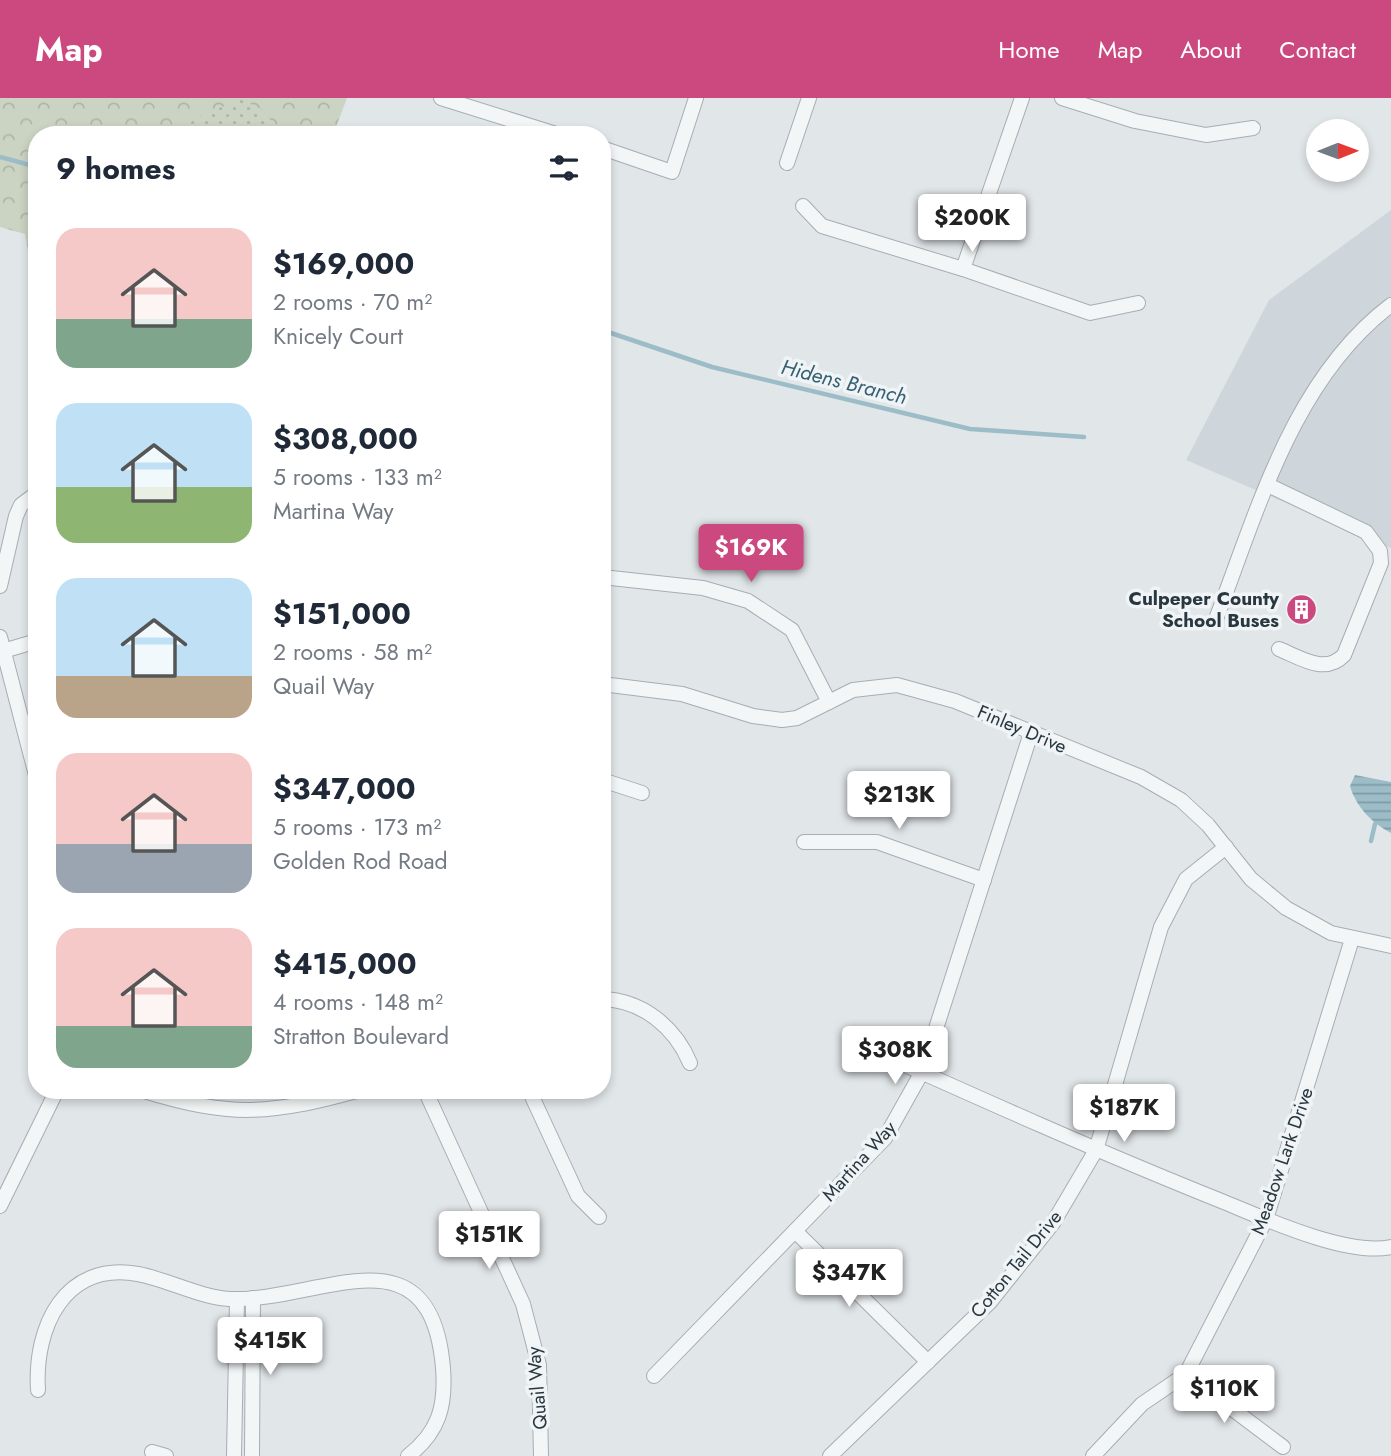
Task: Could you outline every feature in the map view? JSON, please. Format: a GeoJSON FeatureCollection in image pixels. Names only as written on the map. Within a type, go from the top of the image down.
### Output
{"type":"FeatureCollection","features":[{"type":"Feature","properties":{"kind":"street"},"geometry":{"type":"LineString","coordinates":[[441,98],[530,126]]}},
{"type":"Feature","properties":{"kind":"street"},"geometry":{"type":"LineString","coordinates":[[611,151],[672,172],[696,98]]}},
{"type":"Feature","properties":{"kind":"street"},"geometry":{"type":"LineString","coordinates":[[787,163],[809,98]]}},
{"type":"Feature","properties":{"kind":"street"},"geometry":{"type":"LineString","coordinates":[[963,269],[1022,98]]}},
{"type":"Feature","properties":{"kind":"street"},"geometry":{"type":"LineString","coordinates":[[1062,98],[1135,121],[1206,135],[1253,128]]}},
{"type":"Feature","properties":{"kind":"street"},"geometry":{"type":"LineString","coordinates":[[803,206],[822,226],[963,269],[1090,313],[1138,303]]}},
{"type":"Feature","properties":{"kind":"street"},"geometry":{"type":"LineString","coordinates":[[1216,620],[1268,485],[1320,382],[1356,335],[1391,305]]}},
{"type":"Feature","properties":{"kind":"street"},"geometry":{"type":"LineString","coordinates":[[1268,485],[1366,532],[1380,551],[1381,563],[1344,655],[1338,661],[1322,666],[1279,649]]}},
{"type":"Feature","properties":{"kind":"street"},"geometry":{"type":"LineString","coordinates":[[0,586],[16,516],[21,505],[28,500]]}},
{"type":"Feature","properties":{"kind":"street"},"geometry":{"type":"LineString","coordinates":[[611,578],[703,587],[748,601],[792,630],[829,702]]}},
{"type":"Feature","properties":{"kind":"street"},"geometry":{"type":"LineString","coordinates":[[28,641],[2,644],[28,744]]}},
{"type":"Feature","properties":{"kind":"street","name":"Finley Drive"},"geometry":{"type":"LineString","coordinates":[[611,685],[682,694],[753,716],[782,720],[797,718],[853,690],[897,685],[955,701],[1141,777],[1181,800],[1208,825],[1251,879],[1286,908],[1331,933],[1391,946]]}},
{"type":"Feature","properties":{"kind":"street","name":"Martina Way"},"geometry":{"type":"LineString","coordinates":[[654,1376],[885,1138],[922,1072],[1031,733]]}},
{"type":"Feature","properties":{"kind":"street"},"geometry":{"type":"LineString","coordinates":[[611,783],[642,793]]}},
{"type":"Feature","properties":{"kind":"street"},"geometry":{"type":"LineString","coordinates":[[804,842],[877,842],[984,880]]}},
{"type":"Feature","properties":{"kind":"street","name":"Cotton Tail Drive"},"geometry":{"type":"LineString","coordinates":[[830,1456],[998,1292],[1052,1223],[1096,1150],[1161,928],[1186,878],[1226,847]]}},
{"type":"Feature","properties":{"kind":"street","name":"Meadow Lark Drive"},"geometry":{"type":"LineString","coordinates":[[1093,1456],[1142,1404],[1185,1374],[1266,1219],[1352,939]]}},
{"type":"Feature","properties":{"kind":"street"},"geometry":{"type":"LineString","coordinates":[[611,1000],[622,1001],[652,1015],[678,1040],[690,1063]]}},
{"type":"Feature","properties":{"kind":"street"},"geometry":{"type":"LineString","coordinates":[[863,1046],[1096,1150],[1266,1219],[1345,1244],[1391,1247]]}},
{"type":"Feature","properties":{"kind":"street"},"geometry":{"type":"LineString","coordinates":[[0,1206],[53,1099]]}},
{"type":"Feature","properties":{"kind":"street"},"geometry":{"type":"LineString","coordinates":[[174,1099],[208,1108],[255,1112],[303,1106],[328,1099]]}},
{"type":"Feature","properties":{"kind":"street","name":"Quail Way"},"geometry":{"type":"LineString","coordinates":[[429,1099],[487,1223],[529,1324],[542,1396],[541,1456]]}},
{"type":"Feature","properties":{"kind":"street"},"geometry":{"type":"LineString","coordinates":[[532,1099],[578,1196],[599,1217]]}},
{"type":"Feature","properties":{"kind":"street"},"geometry":{"type":"LineString","coordinates":[[795,1231],[928,1362]]}},
{"type":"Feature","properties":{"kind":"street"},"geometry":{"type":"LineString","coordinates":[[37,1390],[38,1350],[53,1308],[64,1296],[93,1278],[113,1274],[140,1275],[188,1289],[237,1298],[326,1288],[364,1278],[394,1283],[420,1299],[434,1319],[441,1352],[443,1407],[430,1436],[408,1456]]}},
{"type":"Feature","properties":{"kind":"street"},"geometry":{"type":"LineString","coordinates":[[234,1456],[237,1298]]}},
{"type":"Feature","properties":{"kind":"street"},"geometry":{"type":"LineString","coordinates":[[252,1456],[253,1298]]}},
{"type":"Feature","properties":{"kind":"street"},"geometry":{"type":"LineString","coordinates":[[1185,1374],[1283,1447]]}},
{"type":"Feature","properties":{"kind":"shaded area"},"geometry":{"type":"Polygon","coordinates":[[[1391,210],[1391,548],[1186,460],[1269,300],[1391,210]]]}},
{"type":"Feature","properties":{"kind":"green space"},"geometry":{"type":"Polygon","coordinates":[[[0,98],[347,98],[336,126],[274,126],[265,111],[240,99],[184,126],[28,126],[28,161],[22,162],[28,166],[28,251],[25,234],[0,227],[0,98]]]}},
{"type":"Feature","properties":{"kind":"green space"},"geometry":{"type":"Polygon","coordinates":[[[227,98],[257,104],[285,126],[168,126],[227,98]]]}},
{"type":"Feature","properties":{"kind":"water"},"geometry":{"type":"Polygon","coordinates":[[[1355,775],[1391,782],[1391,833],[1371,819],[1356,801],[1350,786],[1355,775]]]}},
{"type":"Feature","properties":{"kind":"waterway","name":"Hidens Branch"},"geometry":{"type":"LineString","coordinates":[[0,157],[28,165]]}},
{"type":"Feature","properties":{"kind":"waterway","name":"Hidens Branch"},"geometry":{"type":"LineString","coordinates":[[611,333],[712,367],[970,429],[1084,437]]}},
{"type":"Feature","properties":{"kind":"waterway"},"geometry":{"type":"LineString","coordinates":[[1371,841],[1375,824]]}},
{"type":"Feature","properties":{"kind":"place","name":"Culpeper County School Buses"},"geometry":{"type":"Point","coordinates":[1302,609]}}]}
